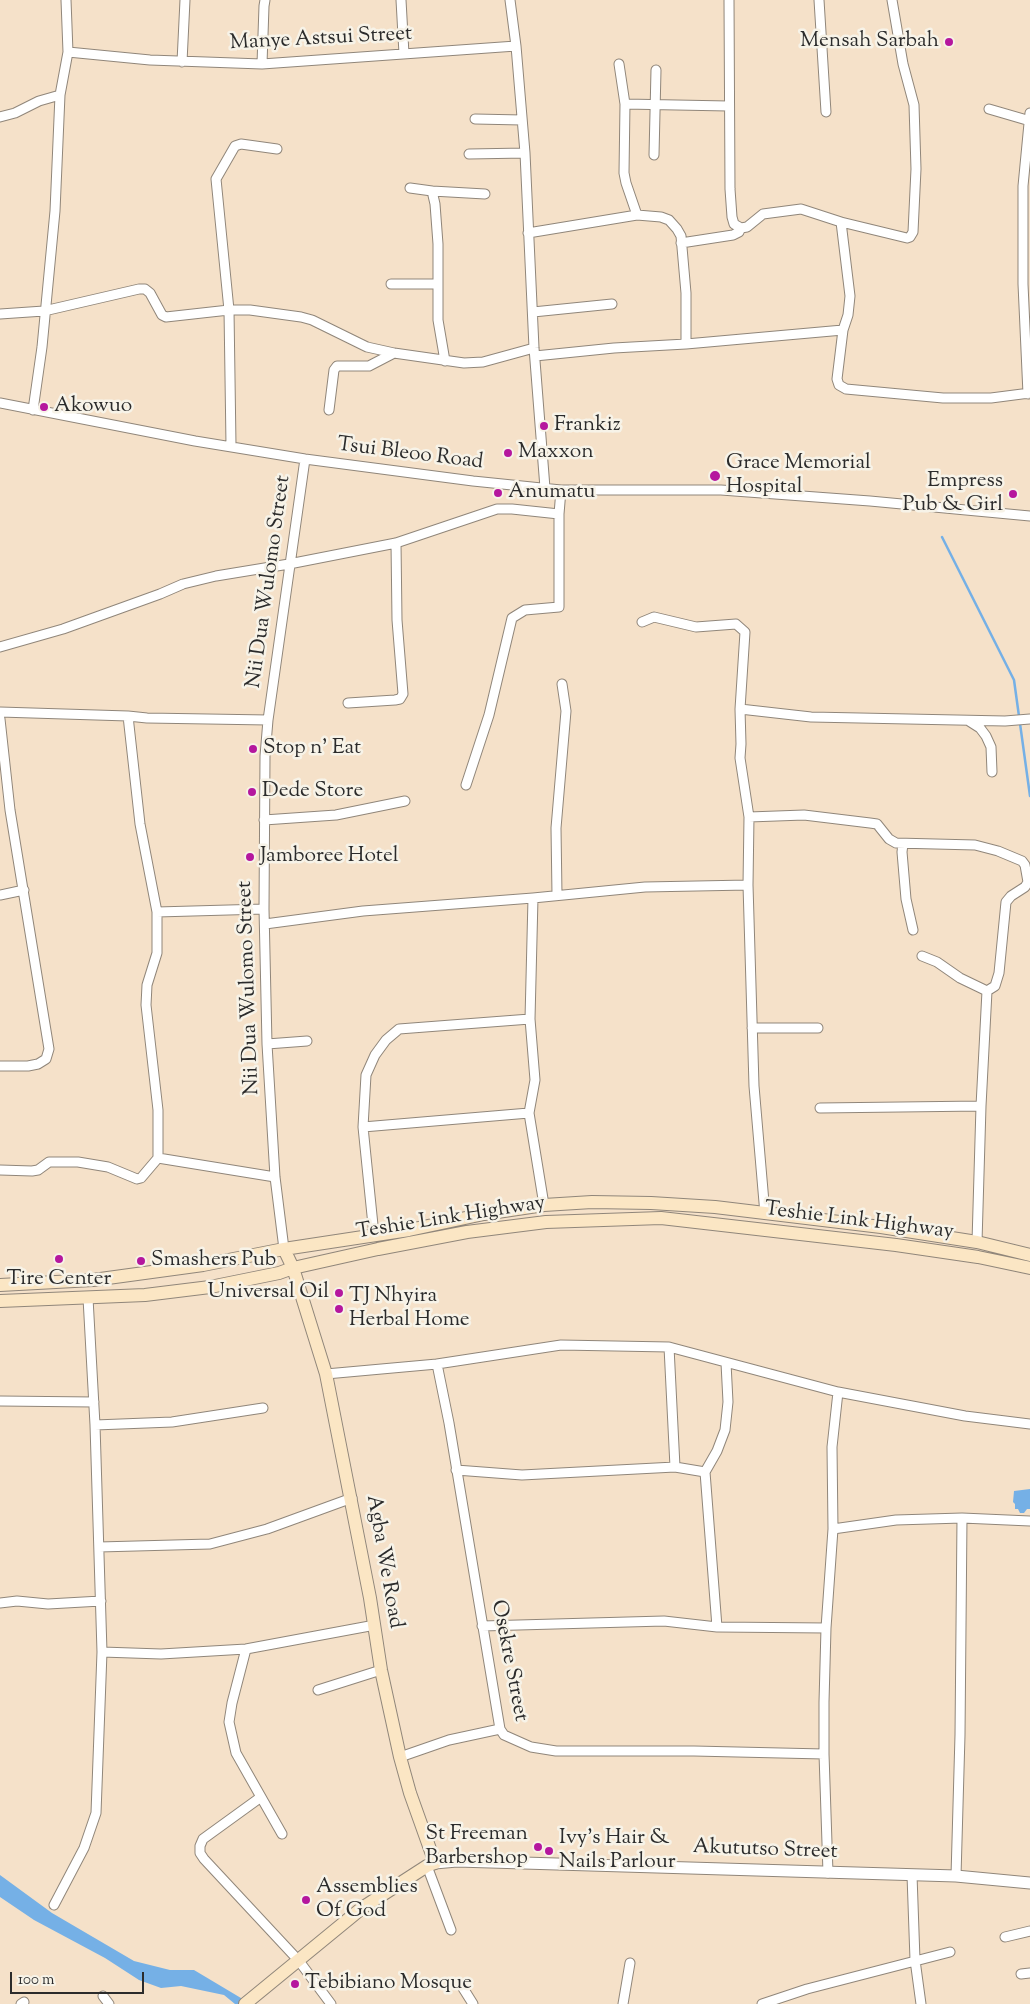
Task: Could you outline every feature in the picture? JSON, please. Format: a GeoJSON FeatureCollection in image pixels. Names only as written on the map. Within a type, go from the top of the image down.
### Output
{"type":"FeatureCollection","features":[{"type":"Feature","properties":{"kind":"main road","name":"Teshie Link Highway"},"geometry":{"type":"LineString","coordinates":[[0,1285],[93,1280],[220,1262],[284,1249],[374,1236],[484,1214],[592,1202],[651,1203],[715,1208],[881,1227],[977,1242],[1030,1255]]}},
{"type":"Feature","properties":{"kind":"main road","name":"Teshie Link Highway"},"geometry":{"type":"LineString","coordinates":[[0,1301],[145,1295],[210,1287],[279,1273],[293,1268],[378,1249],[466,1232],[546,1222],[661,1218],[896,1245],[978,1257],[1030,1268]]}},
{"type":"Feature","properties":{"kind":"main road","name":"Agba We Road"},"geometry":{"type":"LineString","coordinates":[[284,1249],[293,1268],[326,1374],[352,1498],[375,1625],[381,1670],[400,1757],[431,1864]]}},
{"type":"Feature","properties":{"kind":"main road","name":"Akututso Street"},"geometry":{"type":"LineString","coordinates":[[245,2004],[362,1908],[431,1864]]}},
{"type":"Feature","properties":{"kind":"street"},"geometry":{"type":"LineString","coordinates":[[33,410],[42,348],[44,311],[56,211],[60,96],[68,52],[66,0]]}},
{"type":"Feature","properties":{"kind":"street"},"geometry":{"type":"LineString","coordinates":[[182,62],[185,0]]}},
{"type":"Feature","properties":{"kind":"street"},"geometry":{"type":"LineString","coordinates":[[262,64],[265,0]]}},
{"type":"Feature","properties":{"kind":"street"},"geometry":{"type":"LineString","coordinates":[[401,0],[404,54]]}},
{"type":"Feature","properties":{"kind":"street"},"geometry":{"type":"LineString","coordinates":[[510,0],[520,73],[534,352],[545,488]]}},
{"type":"Feature","properties":{"kind":"street"},"geometry":{"type":"LineString","coordinates":[[729,0],[728,106],[732,217],[734,224],[741,228],[747,227],[763,214],[794,209],[907,238],[913,232],[916,169],[914,105],[903,64],[892,0]]}},
{"type":"Feature","properties":{"kind":"street"},"geometry":{"type":"LineString","coordinates":[[819,0],[826,112]]}},
{"type":"Feature","properties":{"kind":"street","name":"Manye Astsui Street"},"geometry":{"type":"LineString","coordinates":[[68,52],[182,62],[262,64],[516,46]]}},
{"type":"Feature","properties":{"kind":"street"},"geometry":{"type":"LineString","coordinates":[[620,64],[625,104],[624,173],[637,215]]}},
{"type":"Feature","properties":{"kind":"street"},"geometry":{"type":"LineString","coordinates":[[654,155],[656,70]]}},
{"type":"Feature","properties":{"kind":"street"},"geometry":{"type":"LineString","coordinates":[[0,117],[15,113],[39,101],[60,96]]}},
{"type":"Feature","properties":{"kind":"street"},"geometry":{"type":"LineString","coordinates":[[625,104],[728,106]]}},
{"type":"Feature","properties":{"kind":"street"},"geometry":{"type":"LineString","coordinates":[[989,109],[1030,121]]}},
{"type":"Feature","properties":{"kind":"street"},"geometry":{"type":"LineString","coordinates":[[841,222],[850,296],[848,315],[843,330],[837,379],[839,385],[846,389],[943,398],[991,398],[1029,393],[1023,284],[1023,186],[1030,113]]}},
{"type":"Feature","properties":{"kind":"street"},"geometry":{"type":"LineString","coordinates":[[475,119],[522,120]]}},
{"type":"Feature","properties":{"kind":"street"},"geometry":{"type":"LineString","coordinates":[[231,445],[229,310],[216,179],[235,146],[241,144],[277,149]]}},
{"type":"Feature","properties":{"kind":"street"},"geometry":{"type":"LineString","coordinates":[[470,154],[524,153]]}},
{"type":"Feature","properties":{"kind":"street"},"geometry":{"type":"LineString","coordinates":[[410,188],[486,194]]}},
{"type":"Feature","properties":{"kind":"street"},"geometry":{"type":"LineString","coordinates":[[432,191],[437,222],[438,320],[445,361]]}},
{"type":"Feature","properties":{"kind":"street"},"geometry":{"type":"LineString","coordinates":[[528,233],[637,215],[661,216],[670,220],[677,229],[682,244],[686,293],[686,344]]}},
{"type":"Feature","properties":{"kind":"street"},"geometry":{"type":"LineString","coordinates":[[682,244],[733,234],[739,232],[741,228]]}},
{"type":"Feature","properties":{"kind":"street"},"geometry":{"type":"LineString","coordinates":[[391,284],[438,284]]}},
{"type":"Feature","properties":{"kind":"street"},"geometry":{"type":"LineString","coordinates":[[0,314],[44,311],[145,289],[150,293],[162,316],[166,318],[229,310],[250,310],[301,317],[312,320],[367,347],[394,353],[464,363],[483,362],[534,352],[686,344],[843,330]]}},
{"type":"Feature","properties":{"kind":"street"},"geometry":{"type":"LineString","coordinates":[[533,312],[612,304]]}},
{"type":"Feature","properties":{"kind":"street"},"geometry":{"type":"LineString","coordinates":[[329,410],[334,370],[338,366],[370,366],[394,353]]}},
{"type":"Feature","properties":{"kind":"street","name":"Tsui Bleoo Road"},"geometry":{"type":"LineString","coordinates":[[0,403],[195,441],[231,445],[305,459],[473,481],[561,490],[721,490],[870,501],[1030,516]]}},
{"type":"Feature","properties":{"kind":"street","name":"Nii Dua Wulomo Street"},"geometry":{"type":"LineString","coordinates":[[284,1249],[275,1177],[267,1044],[264,820],[268,720],[305,459]]}},
{"type":"Feature","properties":{"kind":"street"},"geometry":{"type":"LineString","coordinates":[[466,785],[489,715],[512,618],[525,610],[559,607],[558,514],[561,490]]}},
{"type":"Feature","properties":{"kind":"street"},"geometry":{"type":"LineString","coordinates":[[0,647],[62,629],[183,584],[216,576],[396,543],[497,510],[512,509],[558,514]]}},
{"type":"Feature","properties":{"kind":"street"},"geometry":{"type":"LineString","coordinates":[[348,703],[394,700],[400,699],[403,694],[397,620],[396,543]]}},
{"type":"Feature","properties":{"kind":"street"},"geometry":{"type":"LineString","coordinates":[[642,622],[654,617],[689,626],[736,624],[745,632],[740,710],[741,772],[749,817],[748,885],[754,1086],[765,1214]]}},
{"type":"Feature","properties":{"kind":"street"},"geometry":{"type":"LineString","coordinates":[[557,896],[556,828],[566,711],[562,684]]}},
{"type":"Feature","properties":{"kind":"street"},"geometry":{"type":"LineString","coordinates":[[740,710],[811,717],[1005,721],[1030,719]]}},
{"type":"Feature","properties":{"kind":"street"},"geometry":{"type":"LineString","coordinates":[[0,712],[147,718],[268,720]]}},
{"type":"Feature","properties":{"kind":"street"},"geometry":{"type":"LineString","coordinates":[[0,1170],[32,1171],[38,1170],[49,1162],[78,1162],[108,1167],[137,1179],[141,1178],[158,1158],[158,1110],[146,1005],[147,985],[157,953],[156,912],[140,824],[128,716]]}},
{"type":"Feature","properties":{"kind":"street"},"geometry":{"type":"LineString","coordinates":[[0,719],[10,810],[49,1048],[46,1059],[38,1064],[0,1066]]}},
{"type":"Feature","properties":{"kind":"street"},"geometry":{"type":"LineString","coordinates":[[967,720],[980,728],[986,736],[991,747],[992,772]]}},
{"type":"Feature","properties":{"kind":"street"},"geometry":{"type":"LineString","coordinates":[[264,820],[336,815],[404,801]]}},
{"type":"Feature","properties":{"kind":"street"},"geometry":{"type":"LineString","coordinates":[[749,817],[804,814],[870,822],[881,827],[889,839],[904,844],[975,846],[998,852],[1022,862],[1025,865],[1028,882],[1026,888],[1011,896],[1006,902],[999,973],[995,986],[987,991]]}},
{"type":"Feature","properties":{"kind":"street"},"geometry":{"type":"LineString","coordinates":[[904,844],[902,852],[906,899],[914,930]]}},
{"type":"Feature","properties":{"kind":"street"},"geometry":{"type":"LineString","coordinates":[[265,924],[363,911],[557,896],[645,887],[748,885]]}},
{"type":"Feature","properties":{"kind":"street"},"geometry":{"type":"LineString","coordinates":[[0,896],[24,890]]}},
{"type":"Feature","properties":{"kind":"street"},"geometry":{"type":"LineString","coordinates":[[533,898],[530,1019],[535,1080],[529,1113],[544,1206]]}},
{"type":"Feature","properties":{"kind":"street"},"geometry":{"type":"LineString","coordinates":[[156,912],[264,909]]}},
{"type":"Feature","properties":{"kind":"street"},"geometry":{"type":"LineString","coordinates":[[922,956],[937,962],[960,978],[987,991]]}},
{"type":"Feature","properties":{"kind":"street"},"geometry":{"type":"LineString","coordinates":[[977,1242],[987,991]]}},
{"type":"Feature","properties":{"kind":"street"},"geometry":{"type":"LineString","coordinates":[[374,1236],[363,1127],[366,1075],[374,1054],[399,1029],[530,1019]]}},
{"type":"Feature","properties":{"kind":"street"},"geometry":{"type":"LineString","coordinates":[[752,1028],[818,1028]]}},
{"type":"Feature","properties":{"kind":"street"},"geometry":{"type":"LineString","coordinates":[[267,1044],[307,1041]]}},
{"type":"Feature","properties":{"kind":"street"},"geometry":{"type":"LineString","coordinates":[[820,1108],[981,1106]]}},
{"type":"Feature","properties":{"kind":"street"},"geometry":{"type":"LineString","coordinates":[[363,1127],[529,1113]]}},
{"type":"Feature","properties":{"kind":"street"},"geometry":{"type":"LineString","coordinates":[[158,1158],[275,1177]]}},
{"type":"Feature","properties":{"kind":"street"},"geometry":{"type":"LineString","coordinates":[[54,1905],[84,1848],[96,1813],[102,1652],[95,1426],[88,1298]]}},
{"type":"Feature","properties":{"kind":"street"},"geometry":{"type":"LineString","coordinates":[[326,1374],[437,1364],[561,1345],[670,1347],[838,1392],[965,1416],[1030,1424]]}},
{"type":"Feature","properties":{"kind":"street"},"geometry":{"type":"LineString","coordinates":[[670,1347],[675,1467]]}},
{"type":"Feature","properties":{"kind":"street"},"geometry":{"type":"LineString","coordinates":[[717,1627],[705,1472],[717,1451],[725,1430],[728,1402],[726,1363]]}},
{"type":"Feature","properties":{"kind":"street","name":"Osekre Street"},"geometry":{"type":"LineString","coordinates":[[437,1364],[449,1423],[500,1729],[504,1735],[531,1747],[556,1751],[694,1751],[824,1754]]}},
{"type":"Feature","properties":{"kind":"street"},"geometry":{"type":"LineString","coordinates":[[828,1873],[824,1754],[826,1628],[833,1529],[832,1448],[838,1392]]}},
{"type":"Feature","properties":{"kind":"street"},"geometry":{"type":"LineString","coordinates":[[0,1401],[94,1402]]}},
{"type":"Feature","properties":{"kind":"street"},"geometry":{"type":"LineString","coordinates":[[95,1426],[172,1422],[263,1408]]}},
{"type":"Feature","properties":{"kind":"street"},"geometry":{"type":"LineString","coordinates":[[456,1470],[522,1475],[675,1467],[705,1472]]}},
{"type":"Feature","properties":{"kind":"street"},"geometry":{"type":"LineString","coordinates":[[99,1547],[210,1544],[267,1529],[352,1498]]}},
{"type":"Feature","properties":{"kind":"street"},"geometry":{"type":"LineString","coordinates":[[833,1529],[896,1520],[962,1518],[1030,1521]]}},
{"type":"Feature","properties":{"kind":"street"},"geometry":{"type":"LineString","coordinates":[[956,1876],[960,1735],[962,1518]]}},
{"type":"Feature","properties":{"kind":"street"},"geometry":{"type":"LineString","coordinates":[[0,1603],[17,1601],[48,1604],[101,1601]]}},
{"type":"Feature","properties":{"kind":"street"},"geometry":{"type":"LineString","coordinates":[[482,1626],[664,1621],[717,1627],[826,1628]]}},
{"type":"Feature","properties":{"kind":"street"},"geometry":{"type":"LineString","coordinates":[[102,1652],[161,1654],[246,1649],[375,1625]]}},
{"type":"Feature","properties":{"kind":"street"},"geometry":{"type":"LineString","coordinates":[[246,1649],[229,1722],[236,1754],[282,1834]]}},
{"type":"Feature","properties":{"kind":"street"},"geometry":{"type":"LineString","coordinates":[[318,1690],[381,1670]]}},
{"type":"Feature","properties":{"kind":"street"},"geometry":{"type":"LineString","coordinates":[[400,1757],[449,1740],[500,1729]]}},
{"type":"Feature","properties":{"kind":"street"},"geometry":{"type":"LineString","coordinates":[[260,1797],[203,1839],[200,1853],[299,1961],[331,2004]]}},
{"type":"Feature","properties":{"kind":"street","name":"Akututso Street"},"geometry":{"type":"LineString","coordinates":[[431,1864],[458,1860],[956,1876],[1030,1883]]}},
{"type":"Feature","properties":{"kind":"street"},"geometry":{"type":"LineString","coordinates":[[431,1864],[451,1930]]}},
{"type":"Feature","properties":{"kind":"street"},"geometry":{"type":"LineString","coordinates":[[912,1875],[915,1960],[921,2004]]}},
{"type":"Feature","properties":{"kind":"street"},"geometry":{"type":"LineString","coordinates":[[1005,1937],[1030,1931]]}},
{"type":"Feature","properties":{"kind":"street"},"geometry":{"type":"LineString","coordinates":[[762,2004],[915,1960],[950,1952]]}},
{"type":"Feature","properties":{"kind":"street"},"geometry":{"type":"LineString","coordinates":[[623,2004],[630,1963]]}},
{"type":"Feature","properties":{"kind":"street"},"geometry":{"type":"LineString","coordinates":[[463,1988],[472,2004]]}},
{"type":"Feature","properties":{"kind":"street"},"geometry":{"type":"LineString","coordinates":[[102,1996],[109,2004]]}},
{"type":"Feature","properties":{"kind":"water"},"geometry":{"type":"Polygon","coordinates":[[[1030,1489],[1030,1509],[1020,1513],[1018,1509],[1015,1509],[1013,1502],[1014,1491],[1030,1489]]]}},
{"type":"Feature","properties":{"kind":"water"},"geometry":{"type":"Polygon","coordinates":[[[0,1875],[52,1913],[134,1961],[170,1970],[194,1970],[251,2004],[235,2004],[224,1995],[181,1986],[161,1988],[139,1980],[105,1958],[34,1920],[0,1897],[0,1875]]]}},
{"type":"Feature","properties":{"kind":"waterway"},"geometry":{"type":"LineString","coordinates":[[942,537],[1014,680],[1030,796]]}},
{"type":"Feature","properties":{"kind":"place","name":"Mensah Sarbah"},"geometry":{"type":"Point","coordinates":[949,42]}},
{"type":"Feature","properties":{"kind":"place","name":"Akowuo"},"geometry":{"type":"Point","coordinates":[44,407]}},
{"type":"Feature","properties":{"kind":"place","name":"Frankiz"},"geometry":{"type":"Point","coordinates":[544,426]}},
{"type":"Feature","properties":{"kind":"place","name":"Maxxon"},"geometry":{"type":"Point","coordinates":[508,453]}},
{"type":"Feature","properties":{"kind":"place","name":"Grace Memorial Hospital"},"geometry":{"type":"Point","coordinates":[715,476]}},
{"type":"Feature","properties":{"kind":"place","name":"Anumatu"},"geometry":{"type":"Point","coordinates":[498,493]}},
{"type":"Feature","properties":{"kind":"place","name":"Empress Pub & Girl"},"geometry":{"type":"Point","coordinates":[1013,494]}},
{"type":"Feature","properties":{"kind":"place","name":"Stop n' Eat"},"geometry":{"type":"Point","coordinates":[253,749]}},
{"type":"Feature","properties":{"kind":"place","name":"Dede Store"},"geometry":{"type":"Point","coordinates":[252,792]}},
{"type":"Feature","properties":{"kind":"place","name":"Jamboree Hotel"},"geometry":{"type":"Point","coordinates":[250,857]}},
{"type":"Feature","properties":{"kind":"place","name":"Tire Center"},"geometry":{"type":"Point","coordinates":[59,1259]}},
{"type":"Feature","properties":{"kind":"place","name":"Smashers Pub"},"geometry":{"type":"Point","coordinates":[141,1261]}},
{"type":"Feature","properties":{"kind":"place","name":"Universal Oil"},"geometry":{"type":"Point","coordinates":[339,1293]}},
{"type":"Feature","properties":{"kind":"place","name":"TJ Nhyira Herbal Home"},"geometry":{"type":"Point","coordinates":[339,1309]}},
{"type":"Feature","properties":{"kind":"place","name":"St Freeman Barbershop"},"geometry":{"type":"Point","coordinates":[538,1847]}},
{"type":"Feature","properties":{"kind":"place","name":"Ivy's Hair & Nails Parlour"},"geometry":{"type":"Point","coordinates":[549,1851]}},
{"type":"Feature","properties":{"kind":"place","name":"Assemblies Of God"},"geometry":{"type":"Point","coordinates":[306,1900]}},
{"type":"Feature","properties":{"kind":"place","name":"Tebibiano Mosque"},"geometry":{"type":"Point","coordinates":[295,1984]}}]}
